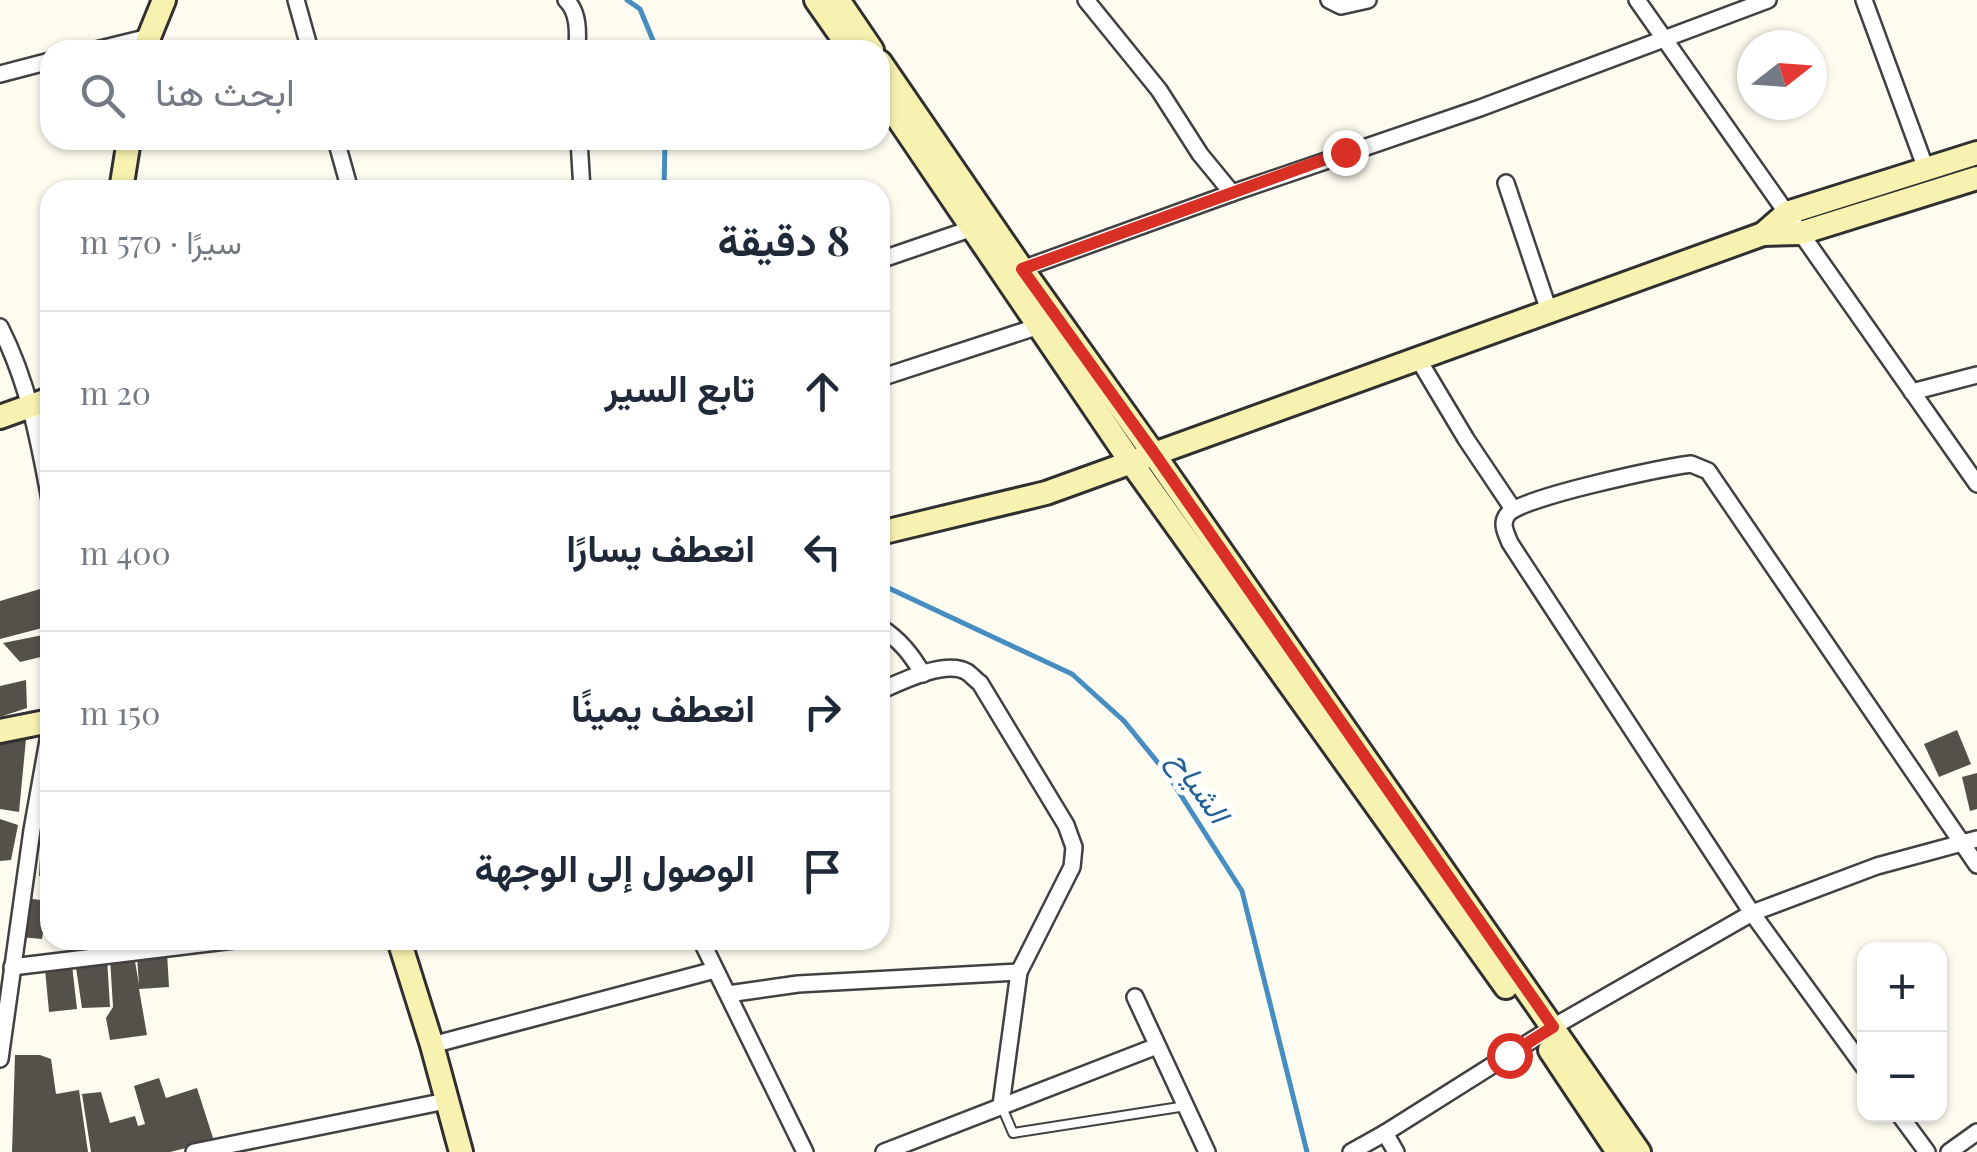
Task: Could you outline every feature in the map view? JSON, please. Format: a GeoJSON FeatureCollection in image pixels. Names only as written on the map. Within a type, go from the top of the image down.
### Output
{"type":"FeatureCollection","features":[{"type":"Feature","properties":{"kind":"main road"},"geometry":{"type":"LineString","coordinates":[[149,40],[164,0]]}},
{"type":"Feature","properties":{"kind":"main road"},"geometry":{"type":"LineString","coordinates":[[816,0],[844,40]]}},
{"type":"Feature","properties":{"kind":"main road"},"geometry":{"type":"LineString","coordinates":[[838,0],[865,40]]}},
{"type":"Feature","properties":{"kind":"main road"},"geometry":{"type":"LineString","coordinates":[[890,77],[1154,453],[1546,1031],[1618,1152]]}},
{"type":"Feature","properties":{"kind":"main road"},"geometry":{"type":"LineString","coordinates":[[890,107],[1131,462],[1546,1031],[1639,1152]]}},
{"type":"Feature","properties":{"kind":"main road"},"geometry":{"type":"LineString","coordinates":[[123,180],[127,150]]}},
{"type":"Feature","properties":{"kind":"main road"},"geometry":{"type":"LineString","coordinates":[[1762,234],[1787,213],[1977,153]]}},
{"type":"Feature","properties":{"kind":"main road"},"geometry":{"type":"LineString","coordinates":[[890,531],[1046,493],[1762,234],[1801,234],[1977,178]]}},
{"type":"Feature","properties":{"kind":"main road"},"geometry":{"type":"LineString","coordinates":[[0,416],[40,408]]}},
{"type":"Feature","properties":{"kind":"main road"},"geometry":{"type":"LineString","coordinates":[[0,429],[40,409]]}},
{"type":"Feature","properties":{"kind":"main road"},"geometry":{"type":"LineString","coordinates":[[0,731],[40,723]]}},
{"type":"Feature","properties":{"kind":"main road"},"geometry":{"type":"LineString","coordinates":[[402,950],[461,1152]]}},
{"type":"Feature","properties":{"kind":"street"},"geometry":{"type":"LineString","coordinates":[[296,0],[307,40]]}},
{"type":"Feature","properties":{"kind":"street"},"geometry":{"type":"LineString","coordinates":[[566,0],[575,14],[577,40]]}},
{"type":"Feature","properties":{"kind":"street"},"geometry":{"type":"LineString","coordinates":[[1086,0],[1148,76],[1200,154],[1232,193]]}},
{"type":"Feature","properties":{"kind":"street"},"geometry":{"type":"LineString","coordinates":[[1329,0],[1341,6],[1368,0]]}},
{"type":"Feature","properties":{"kind":"street"},"geometry":{"type":"LineString","coordinates":[[1637,0],[1977,484]]}},
{"type":"Feature","properties":{"kind":"street"},"geometry":{"type":"LineString","coordinates":[[1022,269],[1480,108],[1768,0]]}},
{"type":"Feature","properties":{"kind":"street"},"geometry":{"type":"LineString","coordinates":[[1864,0],[1926,169]]}},
{"type":"Feature","properties":{"kind":"street"},"geometry":{"type":"LineString","coordinates":[[0,74],[40,64]]}},
{"type":"Feature","properties":{"kind":"street"},"geometry":{"type":"LineString","coordinates":[[339,150],[347,180]]}},
{"type":"Feature","properties":{"kind":"street"},"geometry":{"type":"LineString","coordinates":[[580,150],[581,180]]}},
{"type":"Feature","properties":{"kind":"street"},"geometry":{"type":"LineString","coordinates":[[1506,183],[1549,310]]}},
{"type":"Feature","properties":{"kind":"street"},"geometry":{"type":"LineString","coordinates":[[890,257],[973,228]]}},
{"type":"Feature","properties":{"kind":"street"},"geometry":{"type":"LineString","coordinates":[[890,375],[1039,326]]}},
{"type":"Feature","properties":{"kind":"street"},"geometry":{"type":"LineString","coordinates":[[0,327],[40,404]]}},
{"type":"Feature","properties":{"kind":"street"},"geometry":{"type":"LineString","coordinates":[[1417,357],[1513,509]]}},
{"type":"Feature","properties":{"kind":"street"},"geometry":{"type":"LineString","coordinates":[[1912,392],[1977,375]]}},
{"type":"Feature","properties":{"kind":"street"},"geometry":{"type":"LineString","coordinates":[[1857,1057],[1752,913],[1510,543],[1504,518],[1513,509],[1559,493],[1691,464],[1708,471],[1969,841],[1977,865]]}},
{"type":"Feature","properties":{"kind":"street"},"geometry":{"type":"LineString","coordinates":[[890,633],[909,651],[923,674]]}},
{"type":"Feature","properties":{"kind":"street"},"geometry":{"type":"LineString","coordinates":[[890,687],[940,669],[968,672],[980,683],[1066,825],[1074,847],[1072,867],[1019,972],[1002,1105]]}},
{"type":"Feature","properties":{"kind":"street"},"geometry":{"type":"LineString","coordinates":[[0,1058],[40,786]]}},
{"type":"Feature","properties":{"kind":"street"},"geometry":{"type":"LineString","coordinates":[[1351,1152],[1546,1031],[1752,913],[1877,866],[1969,841]]}},
{"type":"Feature","properties":{"kind":"street"},"geometry":{"type":"LineString","coordinates":[[12,967],[152,950]]}},
{"type":"Feature","properties":{"kind":"street"},"geometry":{"type":"LineString","coordinates":[[706,950],[805,1152]]}},
{"type":"Feature","properties":{"kind":"street"},"geometry":{"type":"LineString","coordinates":[[432,1045],[715,970]]}},
{"type":"Feature","properties":{"kind":"street"},"geometry":{"type":"LineString","coordinates":[[728,994],[813,982],[1019,972]]}},
{"type":"Feature","properties":{"kind":"street"},"geometry":{"type":"LineString","coordinates":[[1135,997],[1207,1152]]}},
{"type":"Feature","properties":{"kind":"street"},"geometry":{"type":"LineString","coordinates":[[884,1152],[1157,1046]]}},
{"type":"Feature","properties":{"kind":"street"},"geometry":{"type":"LineString","coordinates":[[194,1152],[446,1101]]}},
{"type":"Feature","properties":{"kind":"street"},"geometry":{"type":"LineString","coordinates":[[1905,1122],[1928,1152]]}},
{"type":"Feature","properties":{"kind":"street"},"geometry":{"type":"LineString","coordinates":[[1948,1152],[1977,1132]]}},
{"type":"Feature","properties":{"kind":"street"},"geometry":{"type":"LineString","coordinates":[[1385,1134],[1396,1152]]}},
{"type":"Feature","properties":{"kind":"lane"},"geometry":{"type":"LineString","coordinates":[[1002,1105],[1013,1133],[1187,1106]]}},
{"type":"Feature","properties":{"kind":"building"},"geometry":{"type":"Polygon","coordinates":[[[40,589],[40,629],[0,639],[0,601],[40,589]]]}},
{"type":"Feature","properties":{"kind":"building"},"geometry":{"type":"Polygon","coordinates":[[[40,636],[40,657],[20,662],[3,643],[40,636]]]}},
{"type":"Feature","properties":{"kind":"building"},"geometry":{"type":"Polygon","coordinates":[[[26,680],[27,708],[0,717],[0,686],[26,680]]]}},
{"type":"Feature","properties":{"kind":"building"},"geometry":{"type":"Polygon","coordinates":[[[1957,730],[1971,764],[1939,777],[1924,744],[1957,730]]]}},
{"type":"Feature","properties":{"kind":"building"},"geometry":{"type":"Polygon","coordinates":[[[26,739],[19,812],[0,809],[0,742],[26,739]]]}},
{"type":"Feature","properties":{"kind":"building"},"geometry":{"type":"Polygon","coordinates":[[[1977,773],[1977,809],[1970,811],[1962,777],[1977,773]]]}},
{"type":"Feature","properties":{"kind":"building"},"geometry":{"type":"Polygon","coordinates":[[[0,819],[18,825],[11,860],[0,861],[0,819]]]}},
{"type":"Feature","properties":{"kind":"building"},"geometry":{"type":"Polygon","coordinates":[[[25,898],[40,900],[40,939],[20,937],[25,898]]]}},
{"type":"Feature","properties":{"kind":"building"},"geometry":{"type":"Polygon","coordinates":[[[73,950],[98,950],[97,954],[73,954],[73,950]]]}},
{"type":"Feature","properties":{"kind":"building"},"geometry":{"type":"Polygon","coordinates":[[[167,953],[169,987],[139,989],[147,1035],[110,1040],[106,1018],[113,1007],[110,958],[134,955],[139,985],[137,956],[167,953]]]}},
{"type":"Feature","properties":{"kind":"building"},"geometry":{"type":"Polygon","coordinates":[[[107,958],[110,1007],[82,1008],[75,961],[107,958]]]}},
{"type":"Feature","properties":{"kind":"building"},"geometry":{"type":"Polygon","coordinates":[[[72,965],[77,1009],[49,1012],[45,969],[72,965]]]}},
{"type":"Feature","properties":{"kind":"building"},"geometry":{"type":"Polygon","coordinates":[[[15,1055],[51,1059],[56,1094],[79,1090],[88,1152],[12,1152],[15,1055]]]}},
{"type":"Feature","properties":{"kind":"building"},"geometry":{"type":"Polygon","coordinates":[[[159,1078],[166,1098],[197,1088],[214,1141],[170,1152],[91,1152],[82,1094],[101,1092],[110,1123],[135,1116],[138,1126],[145,1124],[134,1086],[159,1078]]]}},
{"type":"Feature","properties":{"kind":"waterway","name":"الشياح"},"geometry":{"type":"LineString","coordinates":[[627,0],[640,9],[653,40]]}},
{"type":"Feature","properties":{"kind":"waterway","name":"الشياح"},"geometry":{"type":"LineString","coordinates":[[664,180],[665,150]]}},
{"type":"Feature","properties":{"kind":"waterway","name":"الشياح"},"geometry":{"type":"LineString","coordinates":[[890,589],[1072,674],[1124,721],[1168,775],[1242,891],[1307,1152]]}},
{"type":"Feature","properties":{"kind":"route"},"geometry":{"type":"LineString","coordinates":[[1345,152],[1022,269],[1553,1027],[1509,1055]]}}]}
